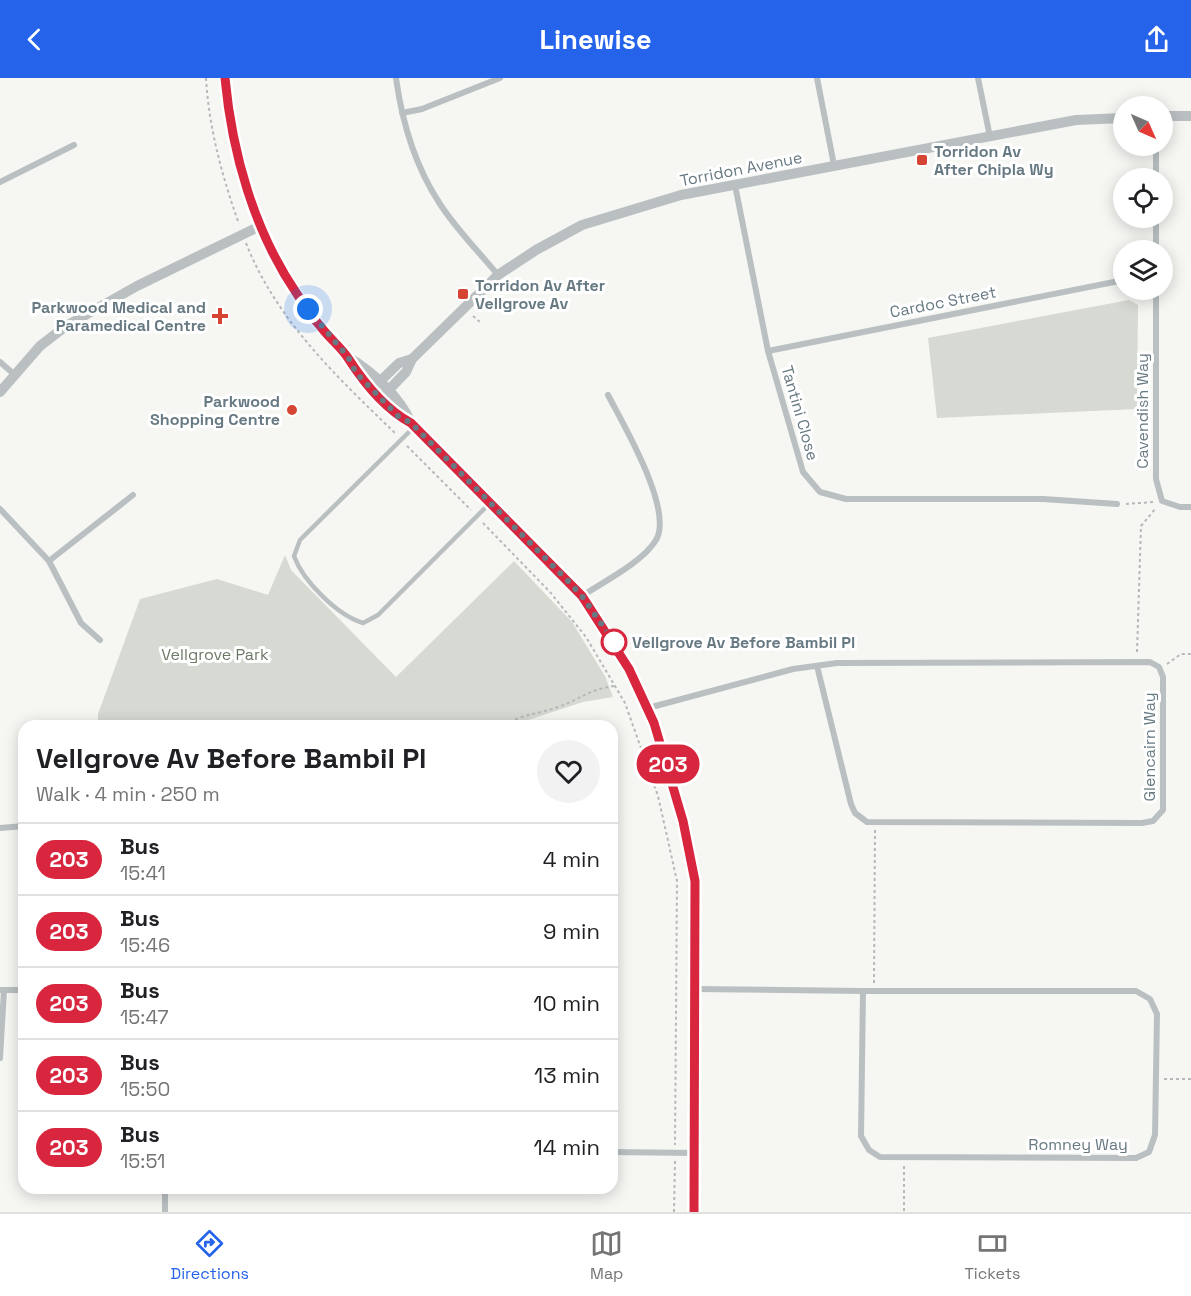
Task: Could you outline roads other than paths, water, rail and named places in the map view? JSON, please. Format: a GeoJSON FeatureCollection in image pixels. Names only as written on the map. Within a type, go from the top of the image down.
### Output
{"type":"FeatureCollection","features":[{"type":"Feature","properties":{"kind":"street"},"geometry":{"type":"LineString","coordinates":[[225,78],[232,131],[245,181],[261,226],[296,292],[320,326],[348,357],[356,373],[375,385],[398,416],[413,424],[582,596],[610,636],[648,708],[683,821],[695,881],[696,1153],[694,1212]]}},
{"type":"Feature","properties":{"kind":"street"},"geometry":{"type":"LineString","coordinates":[[396,78],[408,139],[423,175],[440,204],[498,275]]}},
{"type":"Feature","properties":{"kind":"street"},"geometry":{"type":"LineString","coordinates":[[402,113],[422,109],[500,78]]}},
{"type":"Feature","properties":{"kind":"street"},"geometry":{"type":"LineString","coordinates":[[818,78],[834,165]]}},
{"type":"Feature","properties":{"kind":"street"},"geometry":{"type":"LineString","coordinates":[[978,78],[990,137]]}},
{"type":"Feature","properties":{"kind":"street"},"geometry":{"type":"LineString","coordinates":[[1173,116],[1191,116]]}},
{"type":"Feature","properties":{"kind":"street","name":"Torridon Avenue"},"geometry":{"type":"LineString","coordinates":[[384,395],[406,372],[412,359],[498,275],[536,250],[582,225],[681,195],[1076,120],[1113,118]]}},
{"type":"Feature","properties":{"kind":"street"},"geometry":{"type":"LineString","coordinates":[[0,181],[74,145]]}},
{"type":"Feature","properties":{"kind":"street","name":"Tantini Close"},"geometry":{"type":"LineString","coordinates":[[735,185],[768,351],[804,472],[820,492],[846,499],[1043,499],[1117,504]]}},
{"type":"Feature","properties":{"kind":"street"},"geometry":{"type":"LineString","coordinates":[[0,392],[40,346],[66,326],[137,286],[261,226]]}},
{"type":"Feature","properties":{"kind":"street","name":"Cardoc Street"},"geometry":{"type":"LineString","coordinates":[[768,351],[1113,282]]}},
{"type":"Feature","properties":{"kind":"street","name":"Cavendish Way"},"geometry":{"type":"LineString","coordinates":[[1156,300],[1156,479],[1162,501],[1180,507],[1191,507]]}},
{"type":"Feature","properties":{"kind":"street","name":"Torridon Avenue"},"geometry":{"type":"LineString","coordinates":[[375,385],[399,363],[412,359]]}},
{"type":"Feature","properties":{"kind":"street"},"geometry":{"type":"LineString","coordinates":[[0,362],[15,375]]}},
{"type":"Feature","properties":{"kind":"street"},"geometry":{"type":"LineString","coordinates":[[582,596],[646,552],[657,539],[661,522],[643,462],[608,395]]}},
{"type":"Feature","properties":{"kind":"street"},"geometry":{"type":"LineString","coordinates":[[49,561],[133,495]]}},
{"type":"Feature","properties":{"kind":"street"},"geometry":{"type":"LineString","coordinates":[[0,508],[49,561],[81,623],[100,640]]}},
{"type":"Feature","properties":{"kind":"street","name":"Glencairn Way"},"geometry":{"type":"LineString","coordinates":[[648,708],[794,669],[817,666],[1137,661],[1153,663],[1160,669],[1163,677],[1164,805],[1153,821],[875,824],[860,819],[851,804],[817,666]]}},
{"type":"Feature","properties":{"kind":"street"},"geometry":{"type":"LineString","coordinates":[[0,828],[18,826]]}},
{"type":"Feature","properties":{"kind":"street","name":"Romney Way"},"geometry":{"type":"LineString","coordinates":[[695,989],[1136,991],[1150,999],[1157,1014],[1155,1135],[1149,1152],[1136,1158],[880,1157],[868,1150],[861,1136],[863,991]]}},
{"type":"Feature","properties":{"kind":"street"},"geometry":{"type":"LineString","coordinates":[[0,1058],[2,990],[18,990]]}},
{"type":"Feature","properties":{"kind":"street"},"geometry":{"type":"LineString","coordinates":[[618,1152],[696,1153]]}},
{"type":"Feature","properties":{"kind":"street"},"geometry":{"type":"LineString","coordinates":[[165,1194],[165,1212]]}},
{"type":"Feature","properties":{"kind":"lane"},"geometry":{"type":"LineString","coordinates":[[413,424],[300,540],[294,556],[300,571],[347,618],[363,623],[378,615],[491,502]]}},
{"type":"Feature","properties":{"kind":"place","name":"Torridon Av After Chipla Wy"},"geometry":{"type":"Point","coordinates":[922,160]}},
{"type":"Feature","properties":{"kind":"place","name":"Torridon Av After Vellgrove Av"},"geometry":{"type":"Point","coordinates":[463,294]}},
{"type":"Feature","properties":{"kind":"place","name":"Parkwood Medical and Paramedical Centre"},"geometry":{"type":"Point","coordinates":[220,316]}},
{"type":"Feature","properties":{"kind":"place","name":"Parkwood Shopping Centre"},"geometry":{"type":"Point","coordinates":[292,410]}},
{"type":"Feature","properties":{"kind":"place","name":"Vellgrove Av Before Bambil Pl"},"geometry":{"type":"Point","coordinates":[614,642]}},
{"type":"Feature","properties":{"kind":"park label","name":"Vellgrove Park"},"geometry":{"type":"Point","coordinates":[215,654]}}]}
